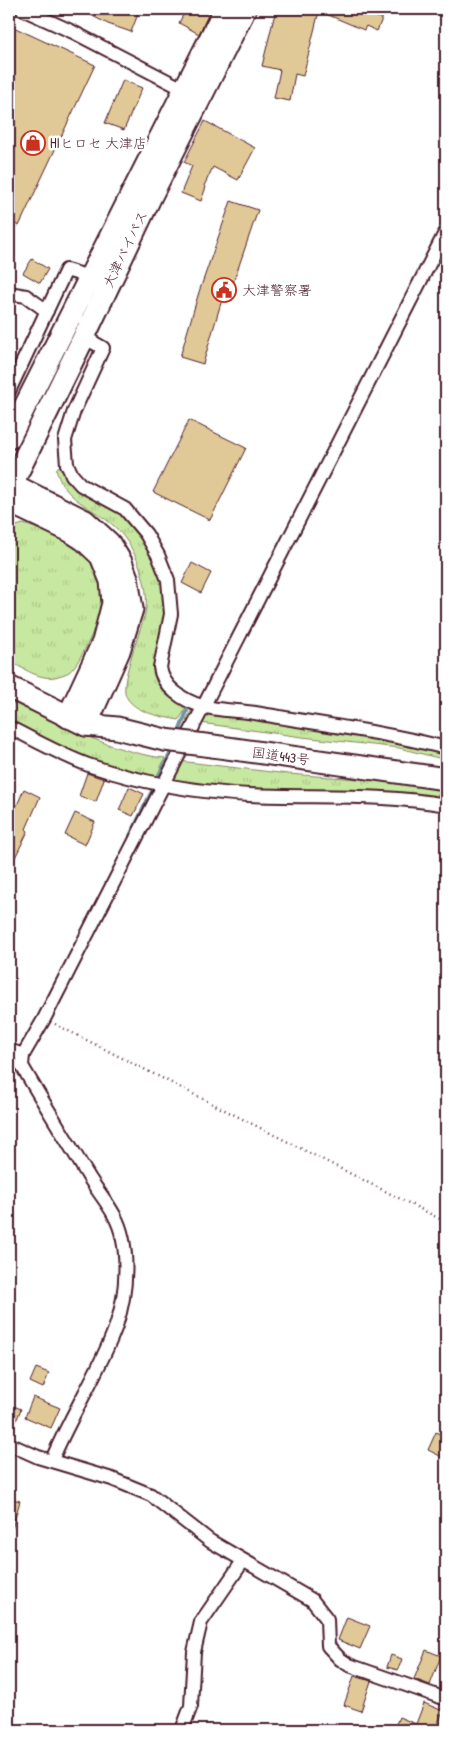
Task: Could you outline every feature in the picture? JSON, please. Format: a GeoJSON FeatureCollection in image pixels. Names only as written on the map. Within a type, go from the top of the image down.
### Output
{"type":"FeatureCollection","features":[{"type":"Feature","properties":{"kind":"highway","name":"大津バイパス"},"geometry":{"type":"LineString","coordinates":[[10,490],[122,255],[192,94],[225,9]]}},
{"type":"Feature","properties":{"kind":"highway","name":"大津バイパス"},"geometry":{"type":"LineString","coordinates":[[9,438],[90,277],[192,94],[244,9]]}},
{"type":"Feature","properties":{"kind":"highway"},"geometry":{"type":"LineString","coordinates":[[9,418],[46,344],[64,329]]}},
{"type":"Feature","properties":{"kind":"highway"},"geometry":{"type":"LineString","coordinates":[[10,490],[84,540],[101,556],[111,581],[113,603],[103,642],[80,714]]}},
{"type":"Feature","properties":{"kind":"highway"},"geometry":{"type":"LineString","coordinates":[[9,673],[80,714]]}},
{"type":"Feature","properties":{"kind":"highway"},"geometry":{"type":"LineString","coordinates":[[9,687],[80,714]]}},
{"type":"Feature","properties":{"kind":"highway","name":"国道443号"},"geometry":{"type":"LineString","coordinates":[[80,714],[117,728],[165,740],[446,779]]}},
{"type":"Feature","properties":{"kind":"street"},"geometry":{"type":"LineString","coordinates":[[22,9],[73,32],[192,94]]}},
{"type":"Feature","properties":{"kind":"street"},"geometry":{"type":"LineString","coordinates":[[52,1460],[63,1434],[97,1370],[116,1326],[126,1268],[122,1236],[115,1216],[88,1176],[22,1066],[23,1054],[44,1019],[446,231]]}},
{"type":"Feature","properties":{"kind":"street"},"geometry":{"type":"LineString","coordinates":[[9,391],[66,270],[90,277]]}},
{"type":"Feature","properties":{"kind":"street"},"geometry":{"type":"LineString","coordinates":[[9,293],[26,296],[46,311]]}},
{"type":"Feature","properties":{"kind":"street"},"geometry":{"type":"LineString","coordinates":[[84,338],[103,348],[74,411],[64,440],[67,464],[72,475],[81,485],[124,508],[154,546],[168,580],[171,614],[160,667],[161,676],[178,695],[202,707],[250,712],[404,737],[446,748]]}},
{"type":"Feature","properties":{"kind":"street"},"geometry":{"type":"LineString","coordinates":[[9,727],[53,750],[90,766],[163,784],[248,795],[386,798],[446,805]]}},
{"type":"Feature","properties":{"kind":"street"},"geometry":{"type":"LineString","coordinates":[[9,1050],[23,1054]]}},
{"type":"Feature","properties":{"kind":"street"},"geometry":{"type":"LineString","coordinates":[[9,1444],[38,1457],[112,1479],[151,1495],[210,1541],[312,1600],[327,1620],[328,1646],[346,1664],[446,1699]]}},
{"type":"Feature","properties":{"kind":"street"},"geometry":{"type":"LineString","coordinates":[[182,1730],[191,1706],[194,1652],[201,1622],[243,1561]]}},
{"type":"Feature","properties":{"kind":"path"},"geometry":{"type":"LineString","coordinates":[[44,1019],[446,1222]]}},
{"type":"Feature","properties":{"kind":"green space"},"geometry":{"type":"Polygon","coordinates":[[[61,464],[133,522],[160,568],[167,612],[157,662],[196,710],[192,722],[186,721],[191,711],[187,707],[179,720],[157,716],[142,710],[130,702],[126,696],[128,667],[146,608],[146,589],[141,571],[132,550],[119,531],[106,519],[72,496],[65,488],[56,469],[61,464]]]}},
{"type":"Feature","properties":{"kind":"green space"},"geometry":{"type":"Polygon","coordinates":[[[23,524],[69,542],[77,548],[90,560],[101,590],[102,607],[85,650],[69,672],[55,677],[37,675],[9,661],[9,528],[23,524]]]}},
{"type":"Feature","properties":{"kind":"green space"},"geometry":{"type":"Polygon","coordinates":[[[9,701],[85,736],[126,750],[165,758],[156,778],[148,778],[82,756],[9,723],[9,701]]]}},
{"type":"Feature","properties":{"kind":"green space"},"geometry":{"type":"Polygon","coordinates":[[[212,711],[379,738],[446,754],[446,760],[399,748],[200,723],[204,713],[212,711]]]}},
{"type":"Feature","properties":{"kind":"green space"},"geometry":{"type":"Polygon","coordinates":[[[179,761],[288,774],[400,782],[446,791],[446,802],[221,789],[176,781],[173,776],[179,761]]]}},
{"type":"Feature","properties":{"kind":"building"},"geometry":{"type":"Polygon","coordinates":[[[79,9],[140,9],[131,32],[108,24],[79,9]]]}},
{"type":"Feature","properties":{"kind":"building"},"geometry":{"type":"Polygon","coordinates":[[[186,9],[211,9],[199,34],[179,23],[186,9]]]}},
{"type":"Feature","properties":{"kind":"building"},"geometry":{"type":"Polygon","coordinates":[[[276,9],[374,9],[371,14],[382,19],[377,31],[366,26],[364,30],[319,11],[303,76],[295,74],[290,101],[274,98],[280,70],[262,66],[276,9]]]}},
{"type":"Feature","properties":{"kind":"building","name":"HIヒロセ 大津店"},"geometry":{"type":"Polygon","coordinates":[[[9,25],[95,65],[19,226],[9,221],[9,25]]]}},
{"type":"Feature","properties":{"kind":"building"},"geometry":{"type":"Polygon","coordinates":[[[123,80],[142,88],[124,130],[105,123],[123,80]]]}},
{"type":"Feature","properties":{"kind":"building"},"geometry":{"type":"Polygon","coordinates":[[[205,121],[255,148],[238,180],[213,167],[204,186],[206,187],[201,201],[181,193],[192,166],[184,162],[205,121]]]}},
{"type":"Feature","properties":{"kind":"building"},"geometry":{"type":"Polygon","coordinates":[[[231,201],[258,210],[228,298],[223,296],[203,364],[180,357],[199,292],[231,201]]]}},
{"type":"Feature","properties":{"kind":"building"},"geometry":{"type":"Polygon","coordinates":[[[32,259],[48,269],[40,283],[23,273],[32,259]]]}},
{"type":"Feature","properties":{"kind":"building"},"geometry":{"type":"Polygon","coordinates":[[[189,420],[246,448],[210,520],[153,492],[189,420]]]}},
{"type":"Feature","properties":{"kind":"building"},"geometry":{"type":"Polygon","coordinates":[[[192,563],[211,573],[201,593],[182,583],[192,563]]]}},
{"type":"Feature","properties":{"kind":"building"},"geometry":{"type":"Polygon","coordinates":[[[87,773],[104,779],[96,802],[79,796],[87,773]]]}},
{"type":"Feature","properties":{"kind":"building"},"geometry":{"type":"Polygon","coordinates":[[[129,787],[144,794],[133,816],[119,810],[129,787]]]}},
{"type":"Feature","properties":{"kind":"building"},"geometry":{"type":"Polygon","coordinates":[[[24,789],[40,797],[26,829],[28,831],[9,870],[9,824],[24,789]]]}},
{"type":"Feature","properties":{"kind":"building"},"geometry":{"type":"Polygon","coordinates":[[[75,813],[95,822],[85,845],[65,835],[75,813]]]}},
{"type":"Feature","properties":{"kind":"building"},"geometry":{"type":"Polygon","coordinates":[[[36,1368],[49,1373],[43,1388],[30,1382],[36,1368]]]}},
{"type":"Feature","properties":{"kind":"building"},"geometry":{"type":"Polygon","coordinates":[[[33,1397],[60,1408],[51,1428],[25,1417],[33,1397]]]}},
{"type":"Feature","properties":{"kind":"building"},"geometry":{"type":"Polygon","coordinates":[[[9,1404],[21,1409],[10,1436],[9,1436],[9,1404]]]}},
{"type":"Feature","properties":{"kind":"building"},"geometry":{"type":"Polygon","coordinates":[[[436,1432],[446,1437],[446,1459],[428,1450],[436,1432]]]}},
{"type":"Feature","properties":{"kind":"building"},"geometry":{"type":"Polygon","coordinates":[[[9,1498],[20,1501],[12,1529],[9,1529],[9,1498]]]}},
{"type":"Feature","properties":{"kind":"building"},"geometry":{"type":"Polygon","coordinates":[[[347,1617],[370,1626],[360,1649],[338,1640],[347,1617]]]}},
{"type":"Feature","properties":{"kind":"building"},"geometry":{"type":"Polygon","coordinates":[[[426,1650],[441,1656],[430,1685],[414,1679],[426,1650]]]}},
{"type":"Feature","properties":{"kind":"building"},"geometry":{"type":"Polygon","coordinates":[[[391,1655],[402,1659],[398,1670],[387,1667],[391,1655]]]}},
{"type":"Feature","properties":{"kind":"building"},"geometry":{"type":"Polygon","coordinates":[[[354,1676],[371,1681],[361,1711],[344,1705],[354,1676]]]}},
{"type":"Feature","properties":{"kind":"building"},"geometry":{"type":"Polygon","coordinates":[[[424,1703],[443,1711],[435,1730],[406,1730],[395,1726],[399,1717],[416,1724],[424,1703]]]}},
{"type":"Feature","properties":{"kind":"waterway"},"geometry":{"type":"LineString","coordinates":[[178,735],[187,711]]}},
{"type":"Feature","properties":{"kind":"waterway"},"geometry":{"type":"LineString","coordinates":[[130,836],[173,748]]}},
{"type":"Feature","properties":{"kind":"place","name":"HIヒロセ 大津店"},"geometry":{"type":"Point","coordinates":[33,143]}},
{"type":"Feature","properties":{"kind":"place","name":"大津警察署"},"geometry":{"type":"Point","coordinates":[224,290]}}]}
